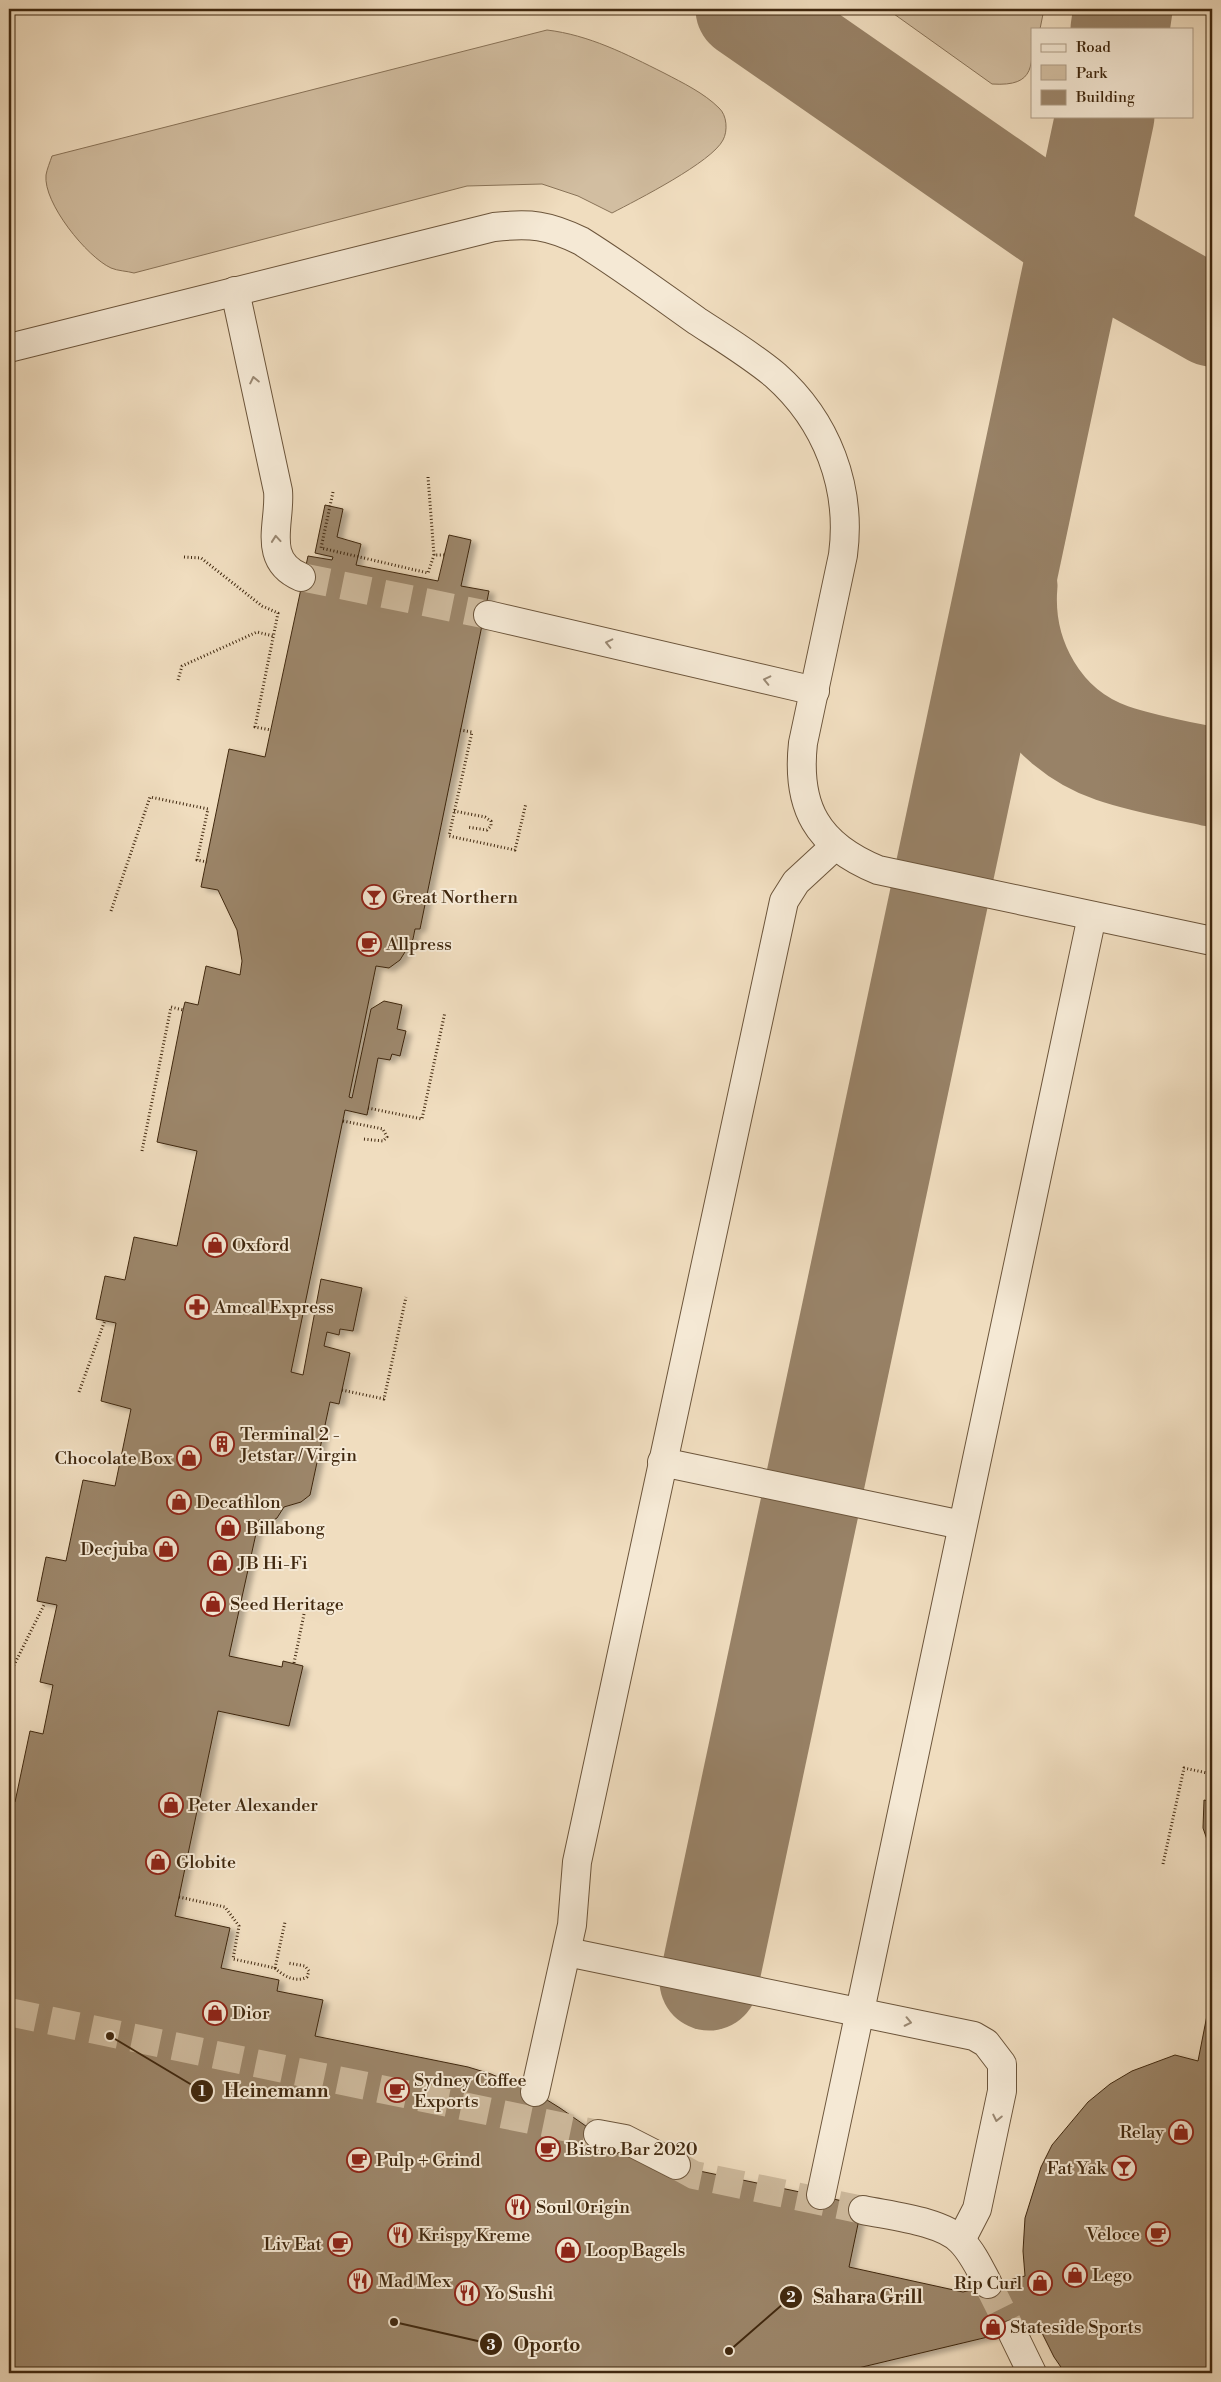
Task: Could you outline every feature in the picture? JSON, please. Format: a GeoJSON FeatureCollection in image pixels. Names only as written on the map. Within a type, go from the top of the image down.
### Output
{"type":"FeatureCollection","features":[{"type":"Feature","properties":{"kind":"lane"},"geometry":{"type":"LineString","coordinates":[[9,348],[235,290],[494,227],[536,225],[557,230],[602,254],[774,374],[807,410],[819,428],[837,469],[842,490],[846,532],[843,556],[803,743],[800,769],[802,788],[818,828],[835,846],[855,861],[878,870],[1212,941]]}},
{"type":"Feature","properties":{"kind":"lane"},"geometry":{"type":"LineString","coordinates":[[235,290],[278,491],[279,504],[275,542],[284,566],[291,573],[301,576]]}},
{"type":"Feature","properties":{"kind":"lane"},"geometry":{"type":"LineString","coordinates":[[488,615],[815,691]]}},
{"type":"Feature","properties":{"kind":"lane"},"geometry":{"type":"LineString","coordinates":[[535,2092],[567,1952],[575,1906],[577,1862],[784,902],[796,882],[835,846]]}},
{"type":"Feature","properties":{"kind":"lane"},"geometry":{"type":"LineString","coordinates":[[821,2195],[1092,916]]}},
{"type":"Feature","properties":{"kind":"lane"},"geometry":{"type":"LineString","coordinates":[[662,1462],[962,1526]]}},
{"type":"Feature","properties":{"kind":"lane"},"geometry":{"type":"LineString","coordinates":[[567,1952],[974,2036],[986,2043],[1002,2064],[1002,2091],[977,2209],[961,2240]]}},
{"type":"Feature","properties":{"kind":"lane"},"geometry":{"type":"LineString","coordinates":[[598,2134],[625,2139],[676,2165]]}},
{"type":"Feature","properties":{"kind":"lane"},"geometry":{"type":"LineString","coordinates":[[863,2210],[922,2222],[944,2230],[961,2240],[976,2261],[988,2284]]}},
{"type":"Feature","properties":{"kind":"lane"},"geometry":{"type":"LineString","coordinates":[[1013,2334],[1032,2373]]}},
{"type":"Feature","properties":{"kind":"path"},"geometry":{"type":"LineString","coordinates":[[333,492],[321,548],[428,572],[434,554],[428,477]]}},
{"type":"Feature","properties":{"kind":"path"},"geometry":{"type":"LineString","coordinates":[[434,554],[444,555]]}},
{"type":"Feature","properties":{"kind":"path"},"geometry":{"type":"LineString","coordinates":[[184,557],[201,558],[262,606],[278,613],[256,727],[270,730]]}},
{"type":"Feature","properties":{"kind":"path"},"geometry":{"type":"LineString","coordinates":[[178,680],[182,666],[257,632],[273,636]]}},
{"type":"Feature","properties":{"kind":"path"},"geometry":{"type":"LineString","coordinates":[[460,730],[472,732],[449,836],[516,850],[526,803]]}},
{"type":"Feature","properties":{"kind":"path"},"geometry":{"type":"LineString","coordinates":[[111,911],[150,797],[208,809],[197,860],[207,862]]}},
{"type":"Feature","properties":{"kind":"path"},"geometry":{"type":"LineString","coordinates":[[454,811],[485,817],[491,822],[487,830],[467,827]]}},
{"type":"Feature","properties":{"kind":"path"},"geometry":{"type":"LineString","coordinates":[[142,1151],[171,1007],[183,1010]]}},
{"type":"Feature","properties":{"kind":"path"},"geometry":{"type":"LineString","coordinates":[[368,1108],[422,1119],[445,1012]]}},
{"type":"Feature","properties":{"kind":"path"},"geometry":{"type":"LineString","coordinates":[[343,1121],[383,1129],[387,1137],[383,1142],[363,1139]]}},
{"type":"Feature","properties":{"kind":"path"},"geometry":{"type":"LineString","coordinates":[[342,1390],[384,1399],[406,1298]]}},
{"type":"Feature","properties":{"kind":"path"},"geometry":{"type":"LineString","coordinates":[[79,1392],[105,1320]]}},
{"type":"Feature","properties":{"kind":"path"},"geometry":{"type":"LineString","coordinates":[[9,1675],[45,1603]]}},
{"type":"Feature","properties":{"kind":"path"},"geometry":{"type":"LineString","coordinates":[[294,1663],[304,1614]]}},
{"type":"Feature","properties":{"kind":"path"},"geometry":{"type":"LineString","coordinates":[[1163,1864],[1184,1768],[1212,1774]]}},
{"type":"Feature","properties":{"kind":"path"},"geometry":{"type":"LineString","coordinates":[[179,1897],[225,1907],[239,1926],[233,1959],[275,1968],[285,1976],[303,1980],[307,1977],[309,1973],[305,1966],[288,1963]]}},
{"type":"Feature","properties":{"kind":"path"},"geometry":{"type":"LineString","coordinates":[[275,1968],[285,1922]]}},
{"type":"Feature","properties":{"kind":"green space"},"geometry":{"type":"Polygon","coordinates":[[[887,9],[1044,9],[1040,28],[1031,28],[1031,63],[1029,71],[1017,82],[992,84],[887,9]]]}},
{"type":"Feature","properties":{"kind":"green space"},"geometry":{"type":"Polygon","coordinates":[[[547,30],[578,36],[607,46],[664,73],[700,93],[719,108],[724,115],[726,128],[723,140],[705,159],[690,169],[612,213],[578,196],[542,184],[467,186],[134,273],[111,268],[90,253],[68,228],[59,214],[47,187],[46,175],[52,156],[547,30]]]}},
{"type":"Feature","properties":{"kind":"building","name":"Terminal 2 - Jetstar / Virgin"},"geometry":{"type":"Polygon","coordinates":[[[325,505],[343,509],[337,537],[361,544],[356,565],[438,581],[449,535],[471,540],[461,586],[489,591],[420,929],[415,929],[413,939],[400,960],[389,968],[376,966],[349,1097],[352,1098],[371,1009],[384,1001],[402,1005],[397,1029],[406,1031],[400,1056],[392,1054],[390,1060],[378,1058],[367,1115],[345,1110],[291,1372],[303,1375],[321,1279],[362,1288],[353,1331],[340,1329],[339,1335],[327,1332],[324,1346],[350,1353],[339,1404],[330,1402],[310,1495],[301,1502],[284,1507],[277,1518],[272,1521],[259,1520],[229,1656],[282,1667],[283,1661],[303,1666],[289,1726],[218,1711],[175,1916],[230,1928],[221,1968],[279,1980],[277,1991],[323,2000],[315,2036],[468,2067],[491,2074],[539,2095],[560,2108],[593,2131],[618,2154],[862,2205],[849,2267],[963,2292],[1025,2276],[1023,2251],[1025,2218],[1041,2167],[1052,2145],[1088,2102],[1110,2084],[1132,2071],[1175,2055],[1198,2061],[1212,1990],[1212,2373],[1065,2373],[1054,2357],[1038,2325],[854,2369],[853,2373],[9,2373],[9,1801],[15,1802],[30,1731],[43,1734],[53,1685],[40,1682],[57,1605],[37,1601],[46,1557],[66,1561],[83,1480],[115,1486],[131,1409],[101,1401],[116,1323],[96,1319],[105,1276],[125,1280],[134,1237],[177,1246],[197,1151],[157,1142],[183,1010],[185,1002],[198,1005],[206,966],[240,975],[242,961],[237,930],[218,890],[201,887],[229,749],[265,757],[308,556],[332,560],[333,557],[315,553],[325,505]]]}},
{"type":"Feature","properties":{"kind":"building"},"geometry":{"type":"Polygon","coordinates":[[[1204,1800],[1212,1802],[1212,1854],[1203,1828],[1204,1800]]]}},
{"type":"Feature","properties":{"kind":"taxiway"},"geometry":{"type":"LineString","coordinates":[[745,9],[1085,245],[1212,317]]}},
{"type":"Feature","properties":{"kind":"taxiway"},"geometry":{"type":"LineString","coordinates":[[1120,28],[1123,9]]}},
{"type":"Feature","properties":{"kind":"taxiway"},"geometry":{"type":"LineString","coordinates":[[709,1981],[1105,118]]}},
{"type":"Feature","properties":{"kind":"taxiway"},"geometry":{"type":"LineString","coordinates":[[1008,585],[1008,612],[1012,638],[1020,663],[1032,687],[1047,708],[1065,727],[1087,742],[1112,753],[1149,764],[1212,777]]}},
{"type":"Feature","properties":{"kind":"tunnel"},"geometry":{"type":"LineString","coordinates":[[301,577],[488,615]]}},
{"type":"Feature","properties":{"kind":"tunnel"},"geometry":{"type":"LineString","coordinates":[[9,2012],[598,2134]]}},
{"type":"Feature","properties":{"kind":"tunnel"},"geometry":{"type":"LineString","coordinates":[[676,2165],[694,2175],[863,2210]]}},
{"type":"Feature","properties":{"kind":"tunnel"},"geometry":{"type":"LineString","coordinates":[[988,2284],[1013,2334]]}},
{"type":"Feature","properties":{"kind":"place","name":"Great Northern"},"geometry":{"type":"Point","coordinates":[374,897]}},
{"type":"Feature","properties":{"kind":"place","name":"Allpress"},"geometry":{"type":"Point","coordinates":[369,944]}},
{"type":"Feature","properties":{"kind":"place","name":"Oxford"},"geometry":{"type":"Point","coordinates":[215,1245]}},
{"type":"Feature","properties":{"kind":"place","name":"Amcal Express"},"geometry":{"type":"Point","coordinates":[197,1307]}},
{"type":"Feature","properties":{"kind":"place","name":"Terminal 2 - Jetstar / Virgin"},"geometry":{"type":"Point","coordinates":[222,1444]}},
{"type":"Feature","properties":{"kind":"place","name":"Chocolate Box"},"geometry":{"type":"Point","coordinates":[189,1458]}},
{"type":"Feature","properties":{"kind":"place","name":"Decathlon"},"geometry":{"type":"Point","coordinates":[179,1502]}},
{"type":"Feature","properties":{"kind":"place","name":"Billabong"},"geometry":{"type":"Point","coordinates":[228,1528]}},
{"type":"Feature","properties":{"kind":"place","name":"Decjuba"},"geometry":{"type":"Point","coordinates":[166,1549]}},
{"type":"Feature","properties":{"kind":"place","name":"JB Hi-Fi"},"geometry":{"type":"Point","coordinates":[220,1563]}},
{"type":"Feature","properties":{"kind":"place","name":"Seed Heritage"},"geometry":{"type":"Point","coordinates":[213,1604]}},
{"type":"Feature","properties":{"kind":"place","name":"Peter Alexander"},"geometry":{"type":"Point","coordinates":[171,1805]}},
{"type":"Feature","properties":{"kind":"place","name":"Globite"},"geometry":{"type":"Point","coordinates":[158,1862]}},
{"type":"Feature","properties":{"kind":"place","name":"Dior"},"geometry":{"type":"Point","coordinates":[215,2013]}},
{"type":"Feature","properties":{"kind":"place","name":"Heinemann"},"geometry":{"type":"Point","coordinates":[110,2036]}},
{"type":"Feature","properties":{"kind":"place","name":"Sydney Coffee Exports"},"geometry":{"type":"Point","coordinates":[397,2090]}},
{"type":"Feature","properties":{"kind":"place","name":"Relay"},"geometry":{"type":"Point","coordinates":[1181,2132]}},
{"type":"Feature","properties":{"kind":"place","name":"Bistro Bar 2020"},"geometry":{"type":"Point","coordinates":[548,2149]}},
{"type":"Feature","properties":{"kind":"place","name":"Pulp + Grind"},"geometry":{"type":"Point","coordinates":[359,2160]}},
{"type":"Feature","properties":{"kind":"place","name":"Fat Yak"},"geometry":{"type":"Point","coordinates":[1124,2168]}},
{"type":"Feature","properties":{"kind":"place","name":"Soul Origin"},"geometry":{"type":"Point","coordinates":[518,2207]}},
{"type":"Feature","properties":{"kind":"place","name":"Veloce"},"geometry":{"type":"Point","coordinates":[1158,2234]}},
{"type":"Feature","properties":{"kind":"place","name":"Krispy Kreme"},"geometry":{"type":"Point","coordinates":[400,2235]}},
{"type":"Feature","properties":{"kind":"place","name":"Liv Eat"},"geometry":{"type":"Point","coordinates":[340,2244]}},
{"type":"Feature","properties":{"kind":"place","name":"Loop Bagels"},"geometry":{"type":"Point","coordinates":[568,2250]}},
{"type":"Feature","properties":{"kind":"place","name":"Lego"},"geometry":{"type":"Point","coordinates":[1075,2275]}},
{"type":"Feature","properties":{"kind":"place","name":"Mad Mex"},"geometry":{"type":"Point","coordinates":[360,2281]}},
{"type":"Feature","properties":{"kind":"place","name":"Rip Curl"},"geometry":{"type":"Point","coordinates":[1040,2283]}},
{"type":"Feature","properties":{"kind":"place","name":"Yo Sushi"},"geometry":{"type":"Point","coordinates":[467,2293]}},
{"type":"Feature","properties":{"kind":"place","name":"Oporto"},"geometry":{"type":"Point","coordinates":[394,2322]}},
{"type":"Feature","properties":{"kind":"place","name":"Stateside Sports"},"geometry":{"type":"Point","coordinates":[993,2327]}},
{"type":"Feature","properties":{"kind":"place","name":"Sahara Grill"},"geometry":{"type":"Point","coordinates":[729,2351]}}]}
